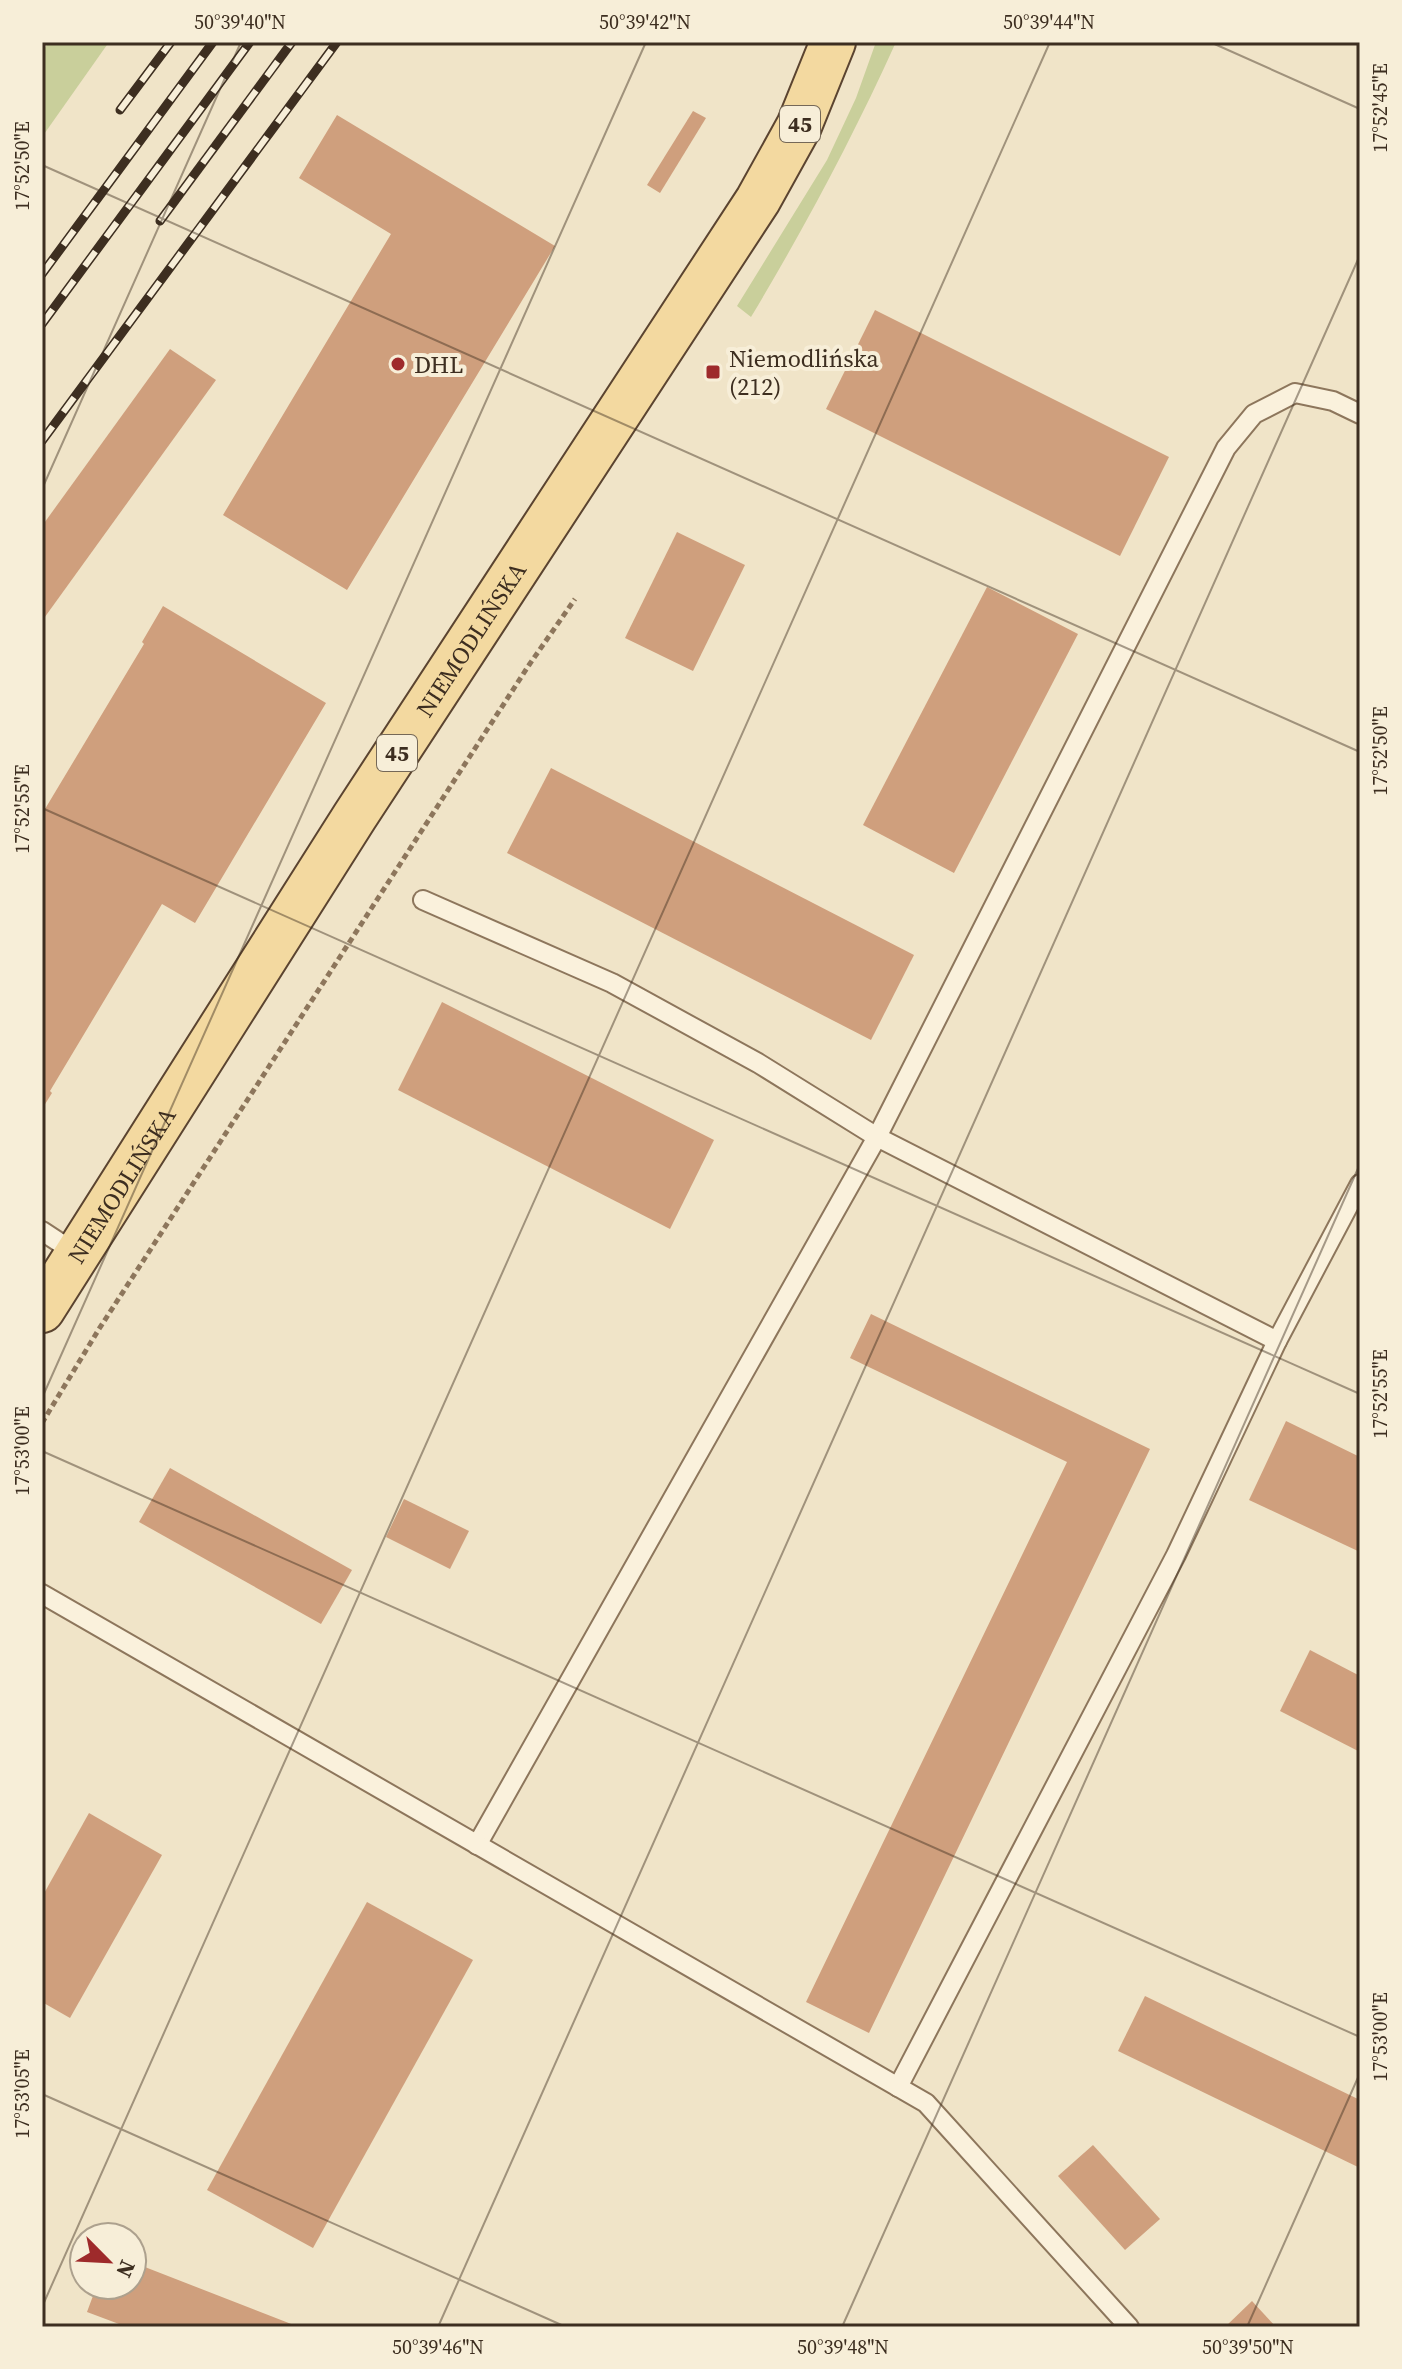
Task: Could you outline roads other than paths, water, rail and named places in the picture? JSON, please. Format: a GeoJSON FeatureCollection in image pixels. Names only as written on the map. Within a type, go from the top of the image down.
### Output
{"type":"FeatureCollection","features":[{"type":"Feature","properties":{"kind":"main road","name":"NIEMODLIŃSKA"},"geometry":{"type":"LineString","coordinates":[[42,1310],[60,1243],[355,816],[758,200],[799,126],[833,42]]}},
{"type":"Feature","properties":{"kind":"lane"},"geometry":{"type":"LineString","coordinates":[[477,1845],[877,1137],[1226,448],[1254,414],[1295,393],[1333,401],[1360,414]]}},
{"type":"Feature","properties":{"kind":"lane"},"geometry":{"type":"LineString","coordinates":[[423,900],[612,983],[758,1063],[877,1137],[1277,1341]]}},
{"type":"Feature","properties":{"kind":"lane"},"geometry":{"type":"LineString","coordinates":[[898,2087],[1176,1555],[1277,1341],[1360,1184]]}},
{"type":"Feature","properties":{"kind":"lane"},"geometry":{"type":"LineString","coordinates":[[42,1594],[926,2103],[1129,2327]]}},
{"type":"Feature","properties":{"kind":"railway"},"geometry":{"type":"LineString","coordinates":[[120,110],[171,42]]}},
{"type":"Feature","properties":{"kind":"railway"},"geometry":{"type":"LineString","coordinates":[[42,274],[213,42]]}},
{"type":"Feature","properties":{"kind":"railway"},"geometry":{"type":"LineString","coordinates":[[42,324],[250,42]]}},
{"type":"Feature","properties":{"kind":"railway"},"geometry":{"type":"LineString","coordinates":[[160,221],[292,42]]}},
{"type":"Feature","properties":{"kind":"railway"},"geometry":{"type":"LineString","coordinates":[[42,441],[337,42]]}},
{"type":"Feature","properties":{"kind":"place","name":"DHL"},"geometry":{"type":"Point","coordinates":[398,364]}},
{"type":"Feature","properties":{"kind":"place","name":"Niemodlińska (212)"},"geometry":{"type":"Point","coordinates":[713,372]}}]}
